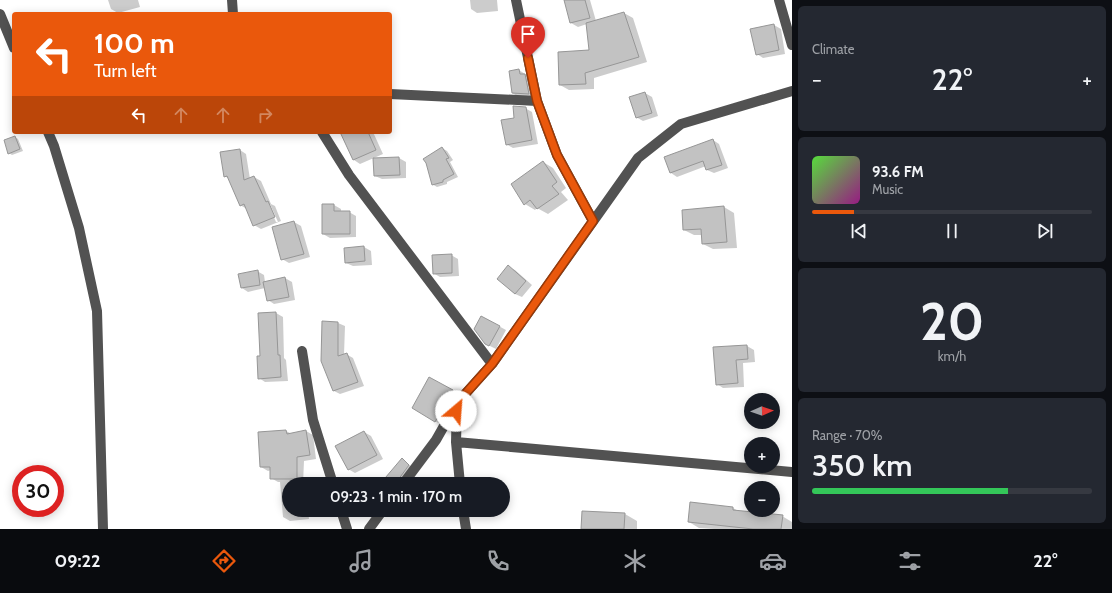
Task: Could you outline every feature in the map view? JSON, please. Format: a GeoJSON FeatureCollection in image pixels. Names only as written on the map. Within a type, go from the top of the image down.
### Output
{"type":"FeatureCollection","features":[{"type":"Feature","properties":{"kind":"street"},"geometry":{"type":"LineString","coordinates":[[232,0],[233,12]]}},
{"type":"Feature","properties":{"kind":"street"},"geometry":{"type":"LineString","coordinates":[[516,0],[537,101],[557,155],[593,221]]}},
{"type":"Feature","properties":{"kind":"street"},"geometry":{"type":"LineString","coordinates":[[779,0],[792,44]]}},
{"type":"Feature","properties":{"kind":"street"},"geometry":{"type":"LineString","coordinates":[[0,14],[12,43]]}},
{"type":"Feature","properties":{"kind":"street"},"geometry":{"type":"LineString","coordinates":[[408,477],[436,440],[457,403],[492,364],[638,158],[681,124],[792,91]]}},
{"type":"Feature","properties":{"kind":"street"},"geometry":{"type":"LineString","coordinates":[[392,94],[537,101]]}},
{"type":"Feature","properties":{"kind":"street"},"geometry":{"type":"LineString","coordinates":[[49,134],[54,146],[79,228],[97,311],[103,529]]}},
{"type":"Feature","properties":{"kind":"street"},"geometry":{"type":"LineString","coordinates":[[323,134],[349,175],[492,364]]}},
{"type":"Feature","properties":{"kind":"street"},"geometry":{"type":"LineString","coordinates":[[302,351],[313,420],[331,477]]}},
{"type":"Feature","properties":{"kind":"street"},"geometry":{"type":"LineString","coordinates":[[457,403],[456,442],[459,477]]}},
{"type":"Feature","properties":{"kind":"street"},"geometry":{"type":"LineString","coordinates":[[456,442],[792,472]]}},
{"type":"Feature","properties":{"kind":"street"},"geometry":{"type":"LineString","coordinates":[[343,517],[347,529]]}},
{"type":"Feature","properties":{"kind":"street"},"geometry":{"type":"LineString","coordinates":[[369,529],[378,517]]}},
{"type":"Feature","properties":{"kind":"street"},"geometry":{"type":"LineString","coordinates":[[464,517],[466,529]]}},
{"type":"Feature","properties":{"kind":"building"},"geometry":{"type":"Polygon","coordinates":[[[564,0],[585,0],[590,18],[570,23],[564,0]]]}},
{"type":"Feature","properties":{"kind":"building"},"geometry":{"type":"Polygon","coordinates":[[[624,12],[639,57],[585,73],[586,84],[559,85],[558,52],[589,50],[586,23],[624,12]]]}},
{"type":"Feature","properties":{"kind":"building"},"geometry":{"type":"Polygon","coordinates":[[[774,24],[779,50],[756,55],[750,29],[774,24]]]}},
{"type":"Feature","properties":{"kind":"building"},"geometry":{"type":"Polygon","coordinates":[[[519,69],[520,74],[525,74],[529,94],[512,93],[509,71],[519,69]]]}},
{"type":"Feature","properties":{"kind":"building"},"geometry":{"type":"Polygon","coordinates":[[[645,92],[652,113],[636,118],[629,97],[645,92]]]}},
{"type":"Feature","properties":{"kind":"building"},"geometry":{"type":"Polygon","coordinates":[[[513,106],[526,107],[532,140],[506,145],[501,120],[514,118],[513,106]]]}},
{"type":"Feature","properties":{"kind":"building"},"geometry":{"type":"Polygon","coordinates":[[[341,134],[369,134],[376,150],[353,160],[341,134]]]}},
{"type":"Feature","properties":{"kind":"building"},"geometry":{"type":"Polygon","coordinates":[[[15,136],[20,149],[8,154],[4,140],[15,136]]]}},
{"type":"Feature","properties":{"kind":"building"},"geometry":{"type":"Polygon","coordinates":[[[713,139],[722,165],[706,170],[703,161],[670,173],[664,157],[713,139]]]}},
{"type":"Feature","properties":{"kind":"building"},"geometry":{"type":"Polygon","coordinates":[[[442,147],[449,158],[446,159],[454,174],[443,180],[443,182],[432,185],[426,163],[423,159],[442,147]]]}},
{"type":"Feature","properties":{"kind":"building"},"geometry":{"type":"Polygon","coordinates":[[[240,149],[244,180],[254,176],[275,217],[253,226],[244,204],[240,206],[227,176],[224,177],[220,152],[240,149]]]}},
{"type":"Feature","properties":{"kind":"building"},"geometry":{"type":"Polygon","coordinates":[[[399,157],[400,175],[374,176],[373,158],[399,157]]]}},
{"type":"Feature","properties":{"kind":"building"},"geometry":{"type":"Polygon","coordinates":[[[543,161],[557,182],[552,186],[559,194],[537,209],[530,200],[524,205],[511,184],[543,161]]]}},
{"type":"Feature","properties":{"kind":"building"},"geometry":{"type":"Polygon","coordinates":[[[322,204],[334,204],[334,211],[350,211],[350,234],[322,234],[322,204]]]}},
{"type":"Feature","properties":{"kind":"building"},"geometry":{"type":"Polygon","coordinates":[[[724,206],[727,242],[702,244],[701,229],[683,230],[682,210],[724,206]]]}},
{"type":"Feature","properties":{"kind":"building"},"geometry":{"type":"Polygon","coordinates":[[[294,221],[304,254],[281,260],[272,227],[294,221]]]}},
{"type":"Feature","properties":{"kind":"building"},"geometry":{"type":"Polygon","coordinates":[[[364,246],[365,261],[345,263],[344,248],[364,246]]]}},
{"type":"Feature","properties":{"kind":"building"},"geometry":{"type":"Polygon","coordinates":[[[452,254],[452,273],[433,274],[432,255],[452,254]]]}},
{"type":"Feature","properties":{"kind":"building"},"geometry":{"type":"Polygon","coordinates":[[[508,265],[526,281],[515,294],[497,279],[508,265]]]}},
{"type":"Feature","properties":{"kind":"building"},"geometry":{"type":"Polygon","coordinates":[[[258,270],[260,285],[241,288],[238,274],[258,270]]]}},
{"type":"Feature","properties":{"kind":"building"},"geometry":{"type":"Polygon","coordinates":[[[285,277],[289,297],[267,301],[263,282],[285,277]]]}},
{"type":"Feature","properties":{"kind":"building"},"geometry":{"type":"Polygon","coordinates":[[[276,312],[278,355],[280,355],[281,377],[258,379],[257,356],[260,356],[258,313],[276,312]]]}},
{"type":"Feature","properties":{"kind":"building"},"geometry":{"type":"Polygon","coordinates":[[[481,316],[500,326],[489,346],[485,344],[474,329],[481,316]]]}},
{"type":"Feature","properties":{"kind":"building"},"geometry":{"type":"Polygon","coordinates":[[[322,321],[338,322],[338,356],[347,353],[358,382],[333,391],[321,361],[322,321]]]}},
{"type":"Feature","properties":{"kind":"building"},"geometry":{"type":"Polygon","coordinates":[[[747,345],[748,359],[736,360],[738,383],[716,385],[713,347],[747,345]]]}},
{"type":"Feature","properties":{"kind":"building"},"geometry":{"type":"Polygon","coordinates":[[[429,377],[453,390],[435,422],[412,408],[429,377]]]}},
{"type":"Feature","properties":{"kind":"building"},"geometry":{"type":"Polygon","coordinates":[[[286,430],[287,434],[306,430],[310,455],[297,457],[297,477],[270,479],[270,467],[260,467],[258,432],[286,430]]]}},
{"type":"Feature","properties":{"kind":"building"},"geometry":{"type":"Polygon","coordinates":[[[364,431],[377,455],[348,470],[335,446],[364,431]]]}},
{"type":"Feature","properties":{"kind":"building"},"geometry":{"type":"Polygon","coordinates":[[[402,458],[409,465],[400,477],[386,477],[402,458]]]}},
{"type":"Feature","properties":{"kind":"building"},"geometry":{"type":"Polygon","coordinates":[[[690,502],[733,507],[733,510],[744,511],[744,517],[780,517],[780,515],[783,515],[781,529],[753,529],[688,522],[690,502]]]}},
{"type":"Feature","properties":{"kind":"building"},"geometry":{"type":"Polygon","coordinates":[[[582,511],[625,513],[624,529],[581,529],[582,511]]]}},
{"type":"Feature","properties":{"kind":"route"},"geometry":{"type":"LineString","coordinates":[[456,411],[457,403],[492,364],[593,221],[557,155],[537,101],[528,58]]}}]}
